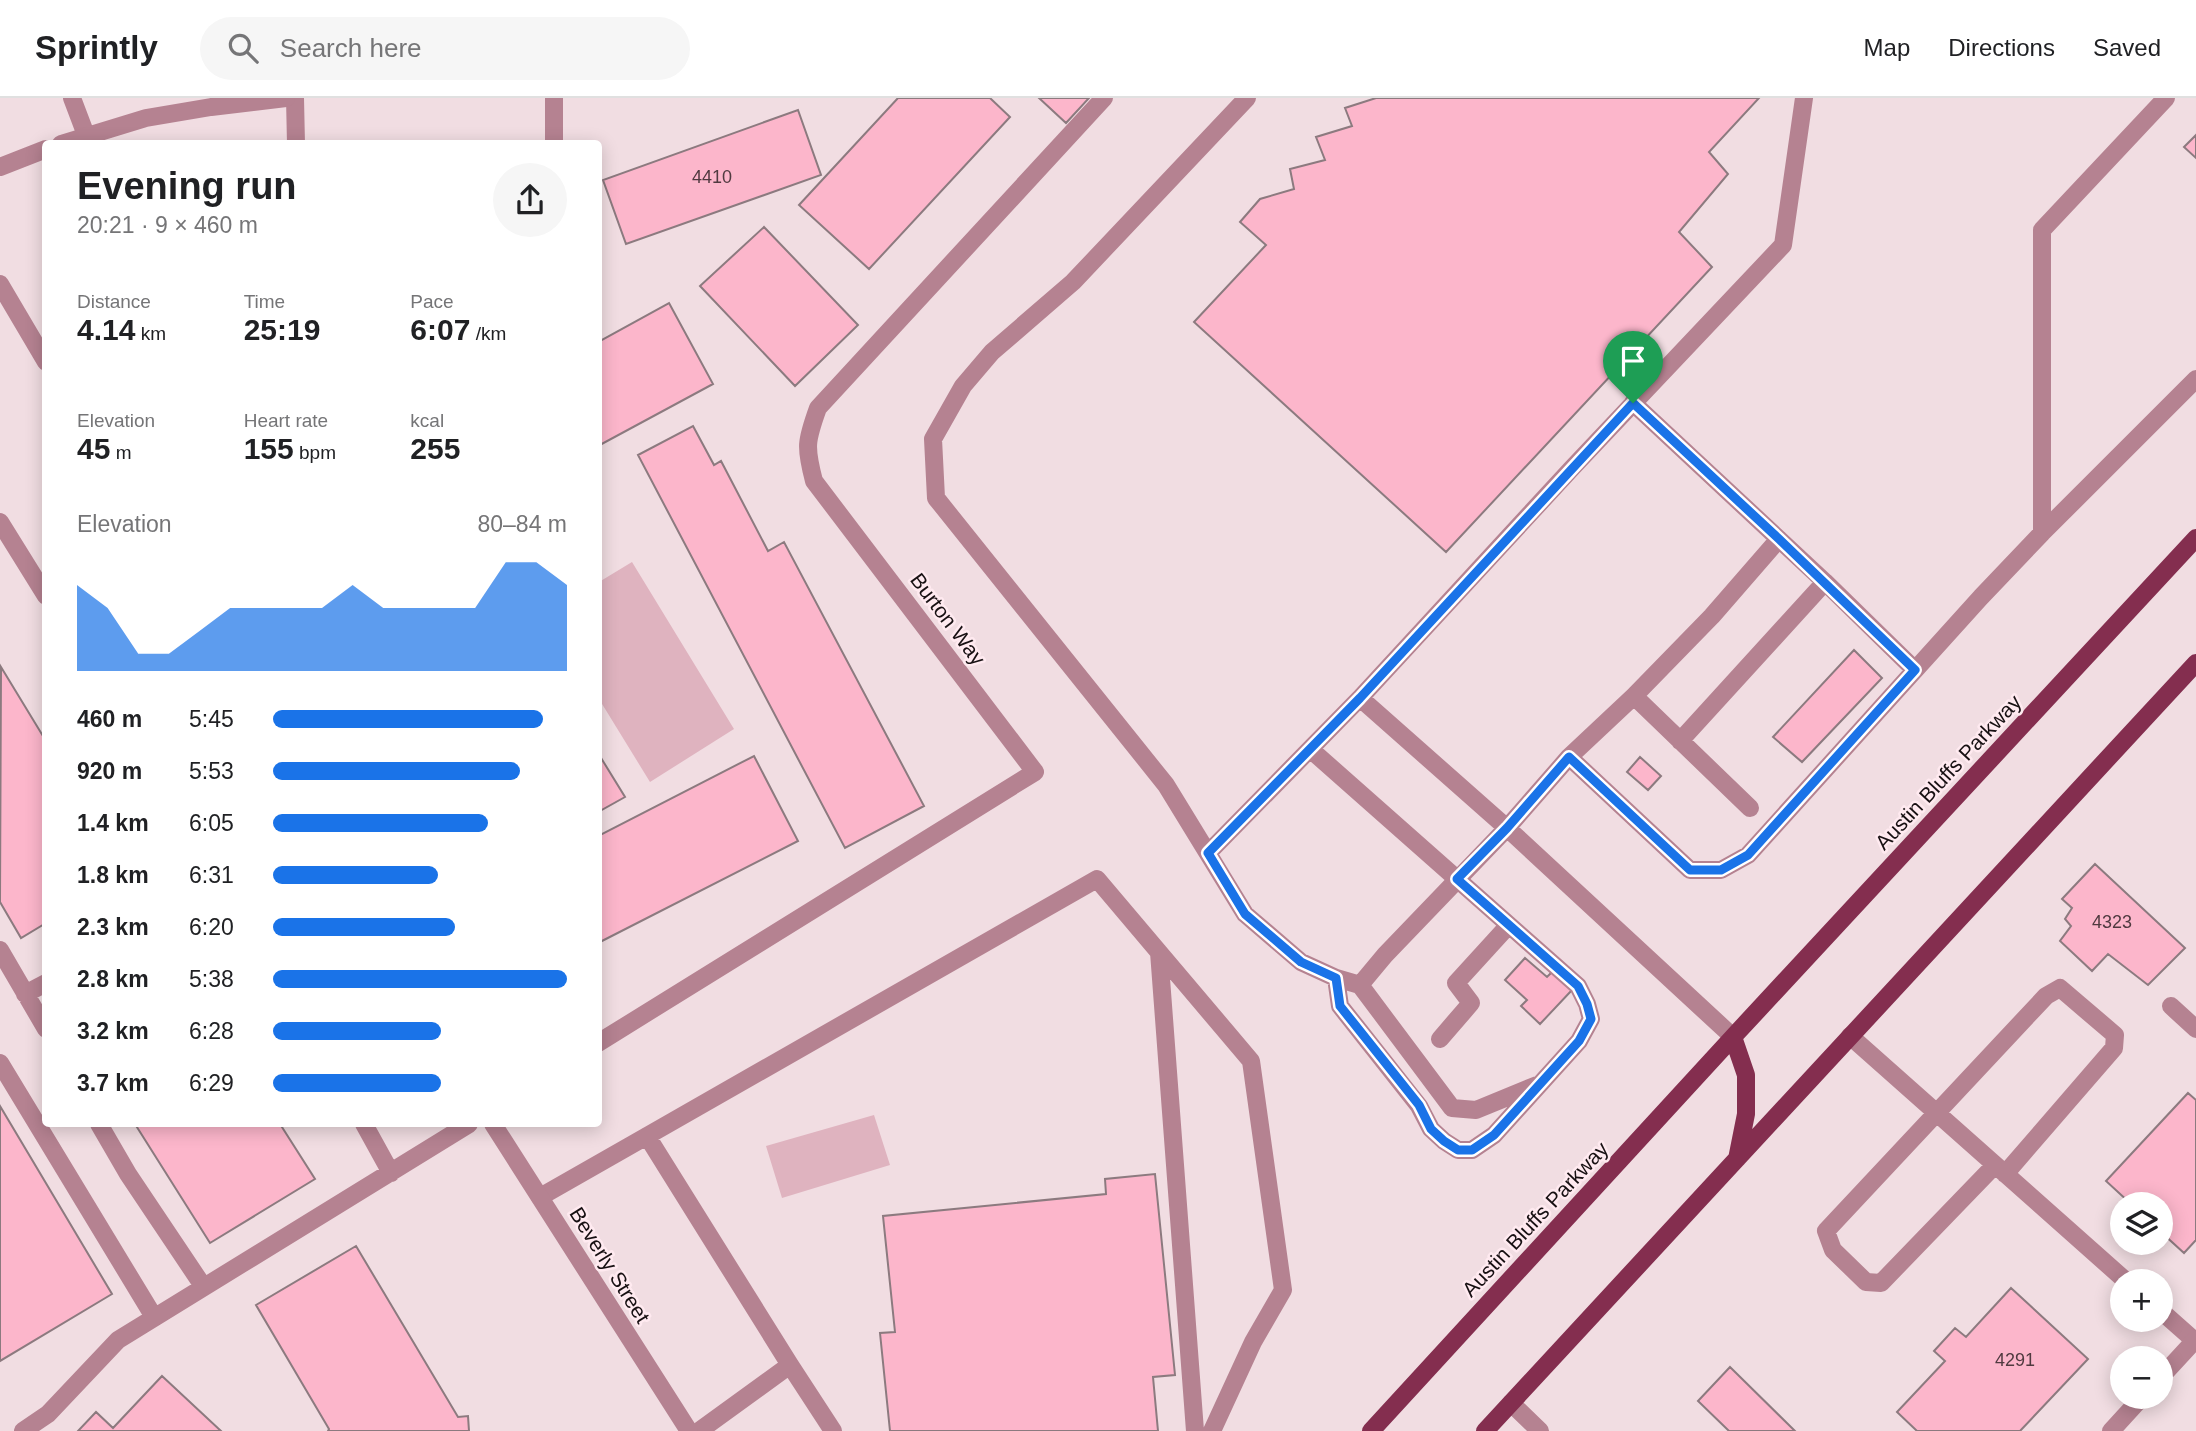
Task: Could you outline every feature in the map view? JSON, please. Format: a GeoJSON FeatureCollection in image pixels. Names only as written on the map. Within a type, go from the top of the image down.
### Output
{"type":"FeatureCollection","features":[{"type":"Feature","properties":{"kind":"main road","name":"Austin Bluffs Parkway"},"geometry":{"type":"LineString","coordinates":[[1371,1431],[2196,538]]}},
{"type":"Feature","properties":{"kind":"main road"},"geometry":{"type":"LineString","coordinates":[[1485,1431],[2196,663]]}},
{"type":"Feature","properties":{"kind":"main road"},"geometry":{"type":"LineString","coordinates":[[1733,1037],[1746,1075],[1746,1114],[1737,1159]]}},
{"type":"Feature","properties":{"kind":"street"},"geometry":{"type":"LineString","coordinates":[[72,98],[86,135]]}},
{"type":"Feature","properties":{"kind":"street"},"geometry":{"type":"LineString","coordinates":[[72,140],[146,118],[286,98]]}},
{"type":"Feature","properties":{"kind":"street"},"geometry":{"type":"LineString","coordinates":[[295,98],[296,140]]}},
{"type":"Feature","properties":{"kind":"street"},"geometry":{"type":"LineString","coordinates":[[554,98],[554,140]]}},
{"type":"Feature","properties":{"kind":"street","name":"Burton Way"},"geometry":{"type":"LineString","coordinates":[[602,1039],[1035,772],[814,481],[807,454],[809,433],[818,408],[1104,98]]}},
{"type":"Feature","properties":{"kind":"street"},"geometry":{"type":"LineString","coordinates":[[1247,98],[1073,282],[992,352],[963,386],[933,439],[936,498],[1167,785],[1245,914],[1301,962],[1336,978],[1360,985],[1451,1108],[1476,1110],[1537,1085]]}},
{"type":"Feature","properties":{"kind":"street"},"geometry":{"type":"LineString","coordinates":[[1208,853],[1360,698],[1783,245],[1804,98]]}},
{"type":"Feature","properties":{"kind":"street"},"geometry":{"type":"LineString","coordinates":[[2042,533],[2042,230],[2166,98]]}},
{"type":"Feature","properties":{"kind":"street"},"geometry":{"type":"LineString","coordinates":[[0,167],[42,151]]}},
{"type":"Feature","properties":{"kind":"street"},"geometry":{"type":"LineString","coordinates":[[0,284],[42,355]]}},
{"type":"Feature","properties":{"kind":"street"},"geometry":{"type":"LineString","coordinates":[[1569,757],[1690,870],[1721,870],[1748,855],[2042,533],[2196,379]]}},
{"type":"Feature","properties":{"kind":"street"},"geometry":{"type":"LineString","coordinates":[[1633,403],[1915,670]]}},
{"type":"Feature","properties":{"kind":"street"},"geometry":{"type":"LineString","coordinates":[[0,522],[42,590]]}},
{"type":"Feature","properties":{"kind":"street"},"geometry":{"type":"LineString","coordinates":[[1360,985],[1385,955],[1507,828],[1569,757],[1712,616],[1779,539]]}},
{"type":"Feature","properties":{"kind":"street"},"geometry":{"type":"LineString","coordinates":[[1680,741],[1825,582]]}},
{"type":"Feature","properties":{"kind":"street"},"geometry":{"type":"LineString","coordinates":[[1633,696],[1750,808]]}},
{"type":"Feature","properties":{"kind":"street"},"geometry":{"type":"LineString","coordinates":[[1360,698],[1507,828],[1733,1037]]}},
{"type":"Feature","properties":{"kind":"street"},"geometry":{"type":"LineString","coordinates":[[1310,748],[1578,986],[1591,1019],[1579,1041],[1494,1135],[1472,1150],[1458,1150],[1431,1129],[1419,1105],[1340,1006],[1336,978]]}},
{"type":"Feature","properties":{"kind":"street"},"geometry":{"type":"LineString","coordinates":[[540,1197],[1097,879],[1251,1061],[1283,1290],[1253,1342],[1212,1431]]}},
{"type":"Feature","properties":{"kind":"street"},"geometry":{"type":"LineString","coordinates":[[1440,1039],[1471,1003],[1456,983],[1508,926]]}},
{"type":"Feature","properties":{"kind":"street"},"geometry":{"type":"LineString","coordinates":[[0,950],[42,1022]]}},
{"type":"Feature","properties":{"kind":"street"},"geometry":{"type":"LineString","coordinates":[[1159,952],[1195,1431]]}},
{"type":"Feature","properties":{"kind":"street"},"geometry":{"type":"LineString","coordinates":[[26,994],[42,985]]}},
{"type":"Feature","properties":{"kind":"street"},"geometry":{"type":"LineString","coordinates":[[2060,988],[2115,1035],[2114,1048],[2000,1170],[1881,1283],[1866,1282],[1833,1250],[1826,1231],[1936,1113],[2046,996],[2060,988]]}},
{"type":"Feature","properties":{"kind":"street"},"geometry":{"type":"LineString","coordinates":[[2171,1006],[2196,1029]]}},
{"type":"Feature","properties":{"kind":"street"},"geometry":{"type":"LineString","coordinates":[[1850,1036],[2112,1269]]}},
{"type":"Feature","properties":{"kind":"street"},"geometry":{"type":"LineString","coordinates":[[0,1063],[154,1317]]}},
{"type":"Feature","properties":{"kind":"street"},"geometry":{"type":"LineString","coordinates":[[101,1127],[128,1174],[203,1286]]}},
{"type":"Feature","properties":{"kind":"street"},"geometry":{"type":"LineString","coordinates":[[365,1127],[391,1173]]}},
{"type":"Feature","properties":{"kind":"street"},"geometry":{"type":"LineString","coordinates":[[23,1431],[48,1414],[118,1340],[463,1127]]}},
{"type":"Feature","properties":{"kind":"street","name":"Beverly Street"},"geometry":{"type":"LineString","coordinates":[[494,1127],[689,1431]]}},
{"type":"Feature","properties":{"kind":"street"},"geometry":{"type":"LineString","coordinates":[[647,1136],[833,1431]]}},
{"type":"Feature","properties":{"kind":"street"},"geometry":{"type":"LineString","coordinates":[[2173,1321],[2195,1340],[2173,1364]]}},
{"type":"Feature","properties":{"kind":"street"},"geometry":{"type":"LineString","coordinates":[[699,1431],[790,1365]]}},
{"type":"Feature","properties":{"kind":"street"},"geometry":{"type":"LineString","coordinates":[[1511,1403],[1540,1431]]}},
{"type":"Feature","properties":{"kind":"street"},"geometry":{"type":"LineString","coordinates":[[2111,1431],[2131,1409]]}},
{"type":"Feature","properties":{"kind":"shaded area"},"geometry":{"type":"Polygon","coordinates":[[[632,562],[734,729],[650,782],[602,704],[602,580],[632,562]]]}},
{"type":"Feature","properties":{"kind":"shaded area"},"geometry":{"type":"Polygon","coordinates":[[[874,1115],[890,1165],[782,1198],[766,1146],[874,1115]]]}},
{"type":"Feature","properties":{"kind":"building"},"geometry":{"type":"Polygon","coordinates":[[[898,98],[990,98],[1010,117],[869,269],[799,205],[898,98]]]}},
{"type":"Feature","properties":{"kind":"building"},"geometry":{"type":"Polygon","coordinates":[[[1039,98],[1089,98],[1066,123],[1039,98]]]}},
{"type":"Feature","properties":{"kind":"building"},"geometry":{"type":"Polygon","coordinates":[[[1376,98],[1759,98],[1709,152],[1728,174],[1679,232],[1712,267],[1446,552],[1194,322],[1266,245],[1240,222],[1260,199],[1294,189],[1290,169],[1325,160],[1316,137],[1352,126],[1345,108],[1376,98]]]}},
{"type":"Feature","properties":{"kind":"building"},"geometry":{"type":"Polygon","coordinates":[[[798,110],[821,175],[626,244],[603,180],[798,110]]]}},
{"type":"Feature","properties":{"kind":"building"},"geometry":{"type":"Polygon","coordinates":[[[2196,135],[2196,158],[2184,147],[2196,135]]]}},
{"type":"Feature","properties":{"kind":"building"},"geometry":{"type":"Polygon","coordinates":[[[764,227],[858,325],[795,386],[700,286],[764,227]]]}},
{"type":"Feature","properties":{"kind":"building"},"geometry":{"type":"Polygon","coordinates":[[[669,303],[713,384],[602,444],[602,340],[669,303]]]}},
{"type":"Feature","properties":{"kind":"building"},"geometry":{"type":"Polygon","coordinates":[[[693,426],[714,465],[721,461],[768,551],[784,542],[924,806],[845,848],[638,455],[693,426]]]}},
{"type":"Feature","properties":{"kind":"building"},"geometry":{"type":"Polygon","coordinates":[[[1854,650],[1882,678],[1802,762],[1773,737],[1854,650]]]}},
{"type":"Feature","properties":{"kind":"building"},"geometry":{"type":"Polygon","coordinates":[[[1,667],[42,734],[42,925],[21,938],[0,902],[1,667]]]}},
{"type":"Feature","properties":{"kind":"building"},"geometry":{"type":"Polygon","coordinates":[[[754,756],[798,841],[602,941],[602,834],[754,756]]]}},
{"type":"Feature","properties":{"kind":"building"},"geometry":{"type":"Polygon","coordinates":[[[1640,757],[1661,776],[1648,790],[1627,772],[1640,757]]]}},
{"type":"Feature","properties":{"kind":"building"},"geometry":{"type":"Polygon","coordinates":[[[602,760],[625,797],[602,810],[602,760]]]}},
{"type":"Feature","properties":{"kind":"building"},"geometry":{"type":"Polygon","coordinates":[[[2095,864],[2185,948],[2148,985],[2108,954],[2092,971],[2060,941],[2071,926],[2065,919],[2072,908],[2062,899],[2095,864]]]}},
{"type":"Feature","properties":{"kind":"building"},"geometry":{"type":"Polygon","coordinates":[[[1525,958],[1547,977],[1552,972],[1572,990],[1540,1024],[1521,1006],[1527,1000],[1505,980],[1525,958]]]}},
{"type":"Feature","properties":{"kind":"building"},"geometry":{"type":"Polygon","coordinates":[[[2188,1093],[2196,1100],[2196,1240],[2184,1253],[2173,1243],[2173,1192],[2118,1192],[2106,1181],[2188,1093]]]}},
{"type":"Feature","properties":{"kind":"building"},"geometry":{"type":"Polygon","coordinates":[[[0,1106],[112,1294],[0,1361],[0,1106]]]}},
{"type":"Feature","properties":{"kind":"building"},"geometry":{"type":"Polygon","coordinates":[[[137,1127],[282,1127],[315,1179],[210,1243],[137,1127]]]}},
{"type":"Feature","properties":{"kind":"building"},"geometry":{"type":"Polygon","coordinates":[[[1155,1174],[1175,1375],[1153,1377],[1158,1431],[890,1431],[880,1333],[895,1332],[883,1216],[1106,1194],[1105,1179],[1155,1174]]]}},
{"type":"Feature","properties":{"kind":"building"},"geometry":{"type":"Polygon","coordinates":[[[356,1246],[458,1417],[468,1416],[469,1431],[328,1431],[256,1305],[356,1246]]]}},
{"type":"Feature","properties":{"kind":"building"},"geometry":{"type":"Polygon","coordinates":[[[2011,1288],[2088,1359],[2020,1431],[1917,1431],[1897,1412],[1945,1361],[1934,1351],[1955,1328],[1966,1337],[2011,1288]]]}},
{"type":"Feature","properties":{"kind":"building"},"geometry":{"type":"Polygon","coordinates":[[[1730,1367],[1795,1431],[1729,1431],[1698,1401],[1730,1367]]]}},
{"type":"Feature","properties":{"kind":"building"},"geometry":{"type":"Polygon","coordinates":[[[162,1376],[221,1431],[78,1431],[96,1412],[113,1428],[162,1376]]]}},
{"type":"Feature","properties":{"kind":"route"},"geometry":{"type":"LineString","coordinates":[[1633,403],[1915,670],[1748,855],[1721,870],[1690,870],[1569,757],[1507,828],[1457,879],[1578,986],[1591,1019],[1579,1041],[1494,1135],[1472,1150],[1458,1150],[1431,1129],[1419,1105],[1340,1006],[1336,978],[1301,962],[1245,914],[1208,853],[1360,698],[1633,403]]}}]}
